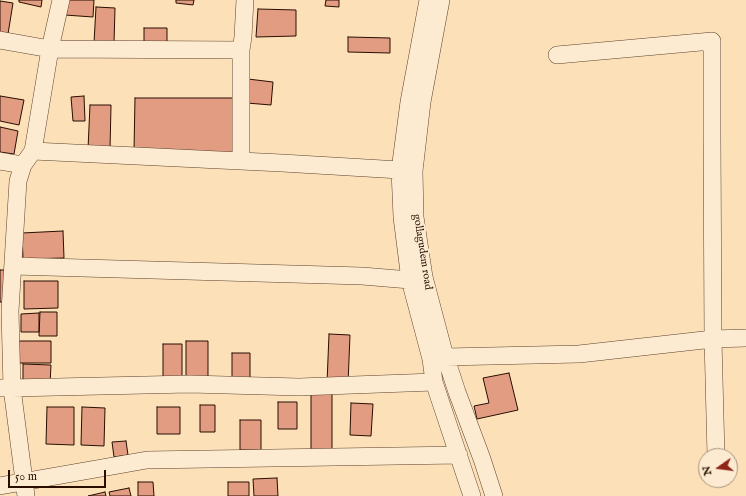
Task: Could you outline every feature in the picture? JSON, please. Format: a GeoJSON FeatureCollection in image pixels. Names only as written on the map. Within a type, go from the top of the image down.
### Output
{"type":"FeatureCollection","features":[{"type":"Feature","properties":{"kind":"street"},"geometry":{"type":"LineString","coordinates":[[25,488],[6,388],[5,311],[13,266],[18,181],[23,165],[33,151],[50,49],[60,0]]}},
{"type":"Feature","properties":{"kind":"street"},"geometry":{"type":"LineString","coordinates":[[241,161],[241,50],[243,37],[244,0]]}},
{"type":"Feature","properties":{"kind":"street","name":"gollagudem road"},"geometry":{"type":"LineString","coordinates":[[428,0],[409,102],[400,170],[402,217],[410,280],[438,358],[456,392],[494,496]]}},
{"type":"Feature","properties":{"kind":"street","name":"gollagudem road"},"geometry":{"type":"LineString","coordinates":[[442,0],[422,102],[414,171],[415,217],[438,358],[434,382],[472,496]]}},
{"type":"Feature","properties":{"kind":"street"},"geometry":{"type":"LineString","coordinates":[[0,40],[50,49],[241,50]]}},
{"type":"Feature","properties":{"kind":"street"},"geometry":{"type":"LineString","coordinates":[[557,55],[712,41],[713,339],[716,448]]}},
{"type":"Feature","properties":{"kind":"street"},"geometry":{"type":"LineString","coordinates":[[33,151],[400,170]]}},
{"type":"Feature","properties":{"kind":"street"},"geometry":{"type":"LineString","coordinates":[[0,161],[23,165]]}},
{"type":"Feature","properties":{"kind":"street"},"geometry":{"type":"LineString","coordinates":[[13,266],[362,276],[410,280]]}},
{"type":"Feature","properties":{"kind":"street"},"geometry":{"type":"LineString","coordinates":[[438,358],[579,354],[713,339],[746,338]]}},
{"type":"Feature","properties":{"kind":"street"},"geometry":{"type":"LineString","coordinates":[[6,388],[190,384],[299,387],[434,382]]}},
{"type":"Feature","properties":{"kind":"street"},"geometry":{"type":"LineString","coordinates":[[0,486],[25,488],[147,460],[459,455]]}},
{"type":"Feature","properties":{"kind":"building"},"geometry":{"type":"Polygon","coordinates":[[[19,0],[42,0],[41,7],[19,2],[19,0]]]}},
{"type":"Feature","properties":{"kind":"building"},"geometry":{"type":"Polygon","coordinates":[[[66,0],[94,0],[93,17],[65,15],[66,0]]]}},
{"type":"Feature","properties":{"kind":"building"},"geometry":{"type":"Polygon","coordinates":[[[176,0],[194,0],[193,5],[176,3],[176,0]]]}},
{"type":"Feature","properties":{"kind":"building"},"geometry":{"type":"Polygon","coordinates":[[[326,0],[339,0],[339,7],[325,6],[326,0]]]}},
{"type":"Feature","properties":{"kind":"building"},"geometry":{"type":"Polygon","coordinates":[[[0,1],[13,3],[8,34],[0,33],[0,1]]]}},
{"type":"Feature","properties":{"kind":"building"},"geometry":{"type":"Polygon","coordinates":[[[96,7],[115,8],[114,43],[94,43],[96,7]]]}},
{"type":"Feature","properties":{"kind":"building"},"geometry":{"type":"Polygon","coordinates":[[[258,9],[296,10],[296,36],[256,37],[258,9]]]}},
{"type":"Feature","properties":{"kind":"building"},"geometry":{"type":"Polygon","coordinates":[[[144,28],[167,28],[167,50],[144,49],[144,28]]]}},
{"type":"Feature","properties":{"kind":"building"},"geometry":{"type":"Polygon","coordinates":[[[348,37],[390,38],[390,53],[348,52],[348,37]]]}},
{"type":"Feature","properties":{"kind":"building"},"geometry":{"type":"Polygon","coordinates":[[[248,79],[273,82],[271,105],[247,103],[248,79]]]}},
{"type":"Feature","properties":{"kind":"building"},"geometry":{"type":"Polygon","coordinates":[[[0,96],[24,100],[19,125],[0,121],[0,96]]]}},
{"type":"Feature","properties":{"kind":"building"},"geometry":{"type":"Polygon","coordinates":[[[84,96],[85,121],[73,121],[71,97],[84,96]]]}},
{"type":"Feature","properties":{"kind":"building"},"geometry":{"type":"Polygon","coordinates":[[[135,98],[234,98],[233,155],[134,151],[135,98]]]}},
{"type":"Feature","properties":{"kind":"building"},"geometry":{"type":"Polygon","coordinates":[[[90,105],[111,105],[110,150],[88,149],[90,105]]]}},
{"type":"Feature","properties":{"kind":"building"},"geometry":{"type":"Polygon","coordinates":[[[0,127],[18,131],[14,154],[0,152],[0,127]]]}},
{"type":"Feature","properties":{"kind":"building"},"geometry":{"type":"Polygon","coordinates":[[[63,231],[64,258],[23,259],[22,233],[63,231]]]}},
{"type":"Feature","properties":{"kind":"building"},"geometry":{"type":"Polygon","coordinates":[[[0,270],[6,270],[6,302],[0,302],[0,270]]]}},
{"type":"Feature","properties":{"kind":"building"},"geometry":{"type":"Polygon","coordinates":[[[24,281],[58,281],[58,308],[24,309],[24,281]]]}},
{"type":"Feature","properties":{"kind":"building"},"geometry":{"type":"Polygon","coordinates":[[[40,312],[57,312],[57,336],[39,336],[40,312]]]}},
{"type":"Feature","properties":{"kind":"building"},"geometry":{"type":"Polygon","coordinates":[[[39,313],[39,332],[21,332],[21,314],[39,313]]]}},
{"type":"Feature","properties":{"kind":"building"},"geometry":{"type":"Polygon","coordinates":[[[329,334],[350,335],[348,384],[327,383],[329,334]]]}},
{"type":"Feature","properties":{"kind":"building"},"geometry":{"type":"Polygon","coordinates":[[[19,341],[51,341],[51,363],[19,363],[19,341]]]}},
{"type":"Feature","properties":{"kind":"building"},"geometry":{"type":"Polygon","coordinates":[[[186,341],[208,341],[208,380],[186,379],[186,341]]]}},
{"type":"Feature","properties":{"kind":"building"},"geometry":{"type":"Polygon","coordinates":[[[163,344],[182,344],[182,379],[163,379],[163,344]]]}},
{"type":"Feature","properties":{"kind":"building"},"geometry":{"type":"Polygon","coordinates":[[[232,353],[250,353],[250,382],[232,382],[232,353]]]}},
{"type":"Feature","properties":{"kind":"building"},"geometry":{"type":"Polygon","coordinates":[[[23,364],[51,365],[50,384],[23,384],[23,364]]]}},
{"type":"Feature","properties":{"kind":"building"},"geometry":{"type":"Polygon","coordinates":[[[509,373],[518,410],[477,419],[474,406],[489,403],[483,378],[509,373]]]}},
{"type":"Feature","properties":{"kind":"building"},"geometry":{"type":"Polygon","coordinates":[[[311,391],[332,391],[332,450],[311,450],[311,391]]]}},
{"type":"Feature","properties":{"kind":"building"},"geometry":{"type":"Polygon","coordinates":[[[278,402],[297,402],[297,429],[278,429],[278,402]]]}},
{"type":"Feature","properties":{"kind":"building"},"geometry":{"type":"Polygon","coordinates":[[[351,403],[373,404],[371,436],[350,435],[351,403]]]}},
{"type":"Feature","properties":{"kind":"building"},"geometry":{"type":"Polygon","coordinates":[[[200,405],[215,405],[215,432],[200,432],[200,405]]]}},
{"type":"Feature","properties":{"kind":"building"},"geometry":{"type":"Polygon","coordinates":[[[47,407],[74,407],[74,445],[46,444],[47,407]]]}},
{"type":"Feature","properties":{"kind":"building"},"geometry":{"type":"Polygon","coordinates":[[[82,407],[105,408],[104,446],[81,445],[82,407]]]}},
{"type":"Feature","properties":{"kind":"building"},"geometry":{"type":"Polygon","coordinates":[[[157,407],[180,407],[180,434],[157,434],[157,407]]]}},
{"type":"Feature","properties":{"kind":"building"},"geometry":{"type":"Polygon","coordinates":[[[240,420],[261,420],[261,450],[240,450],[240,420]]]}},
{"type":"Feature","properties":{"kind":"building"},"geometry":{"type":"Polygon","coordinates":[[[126,441],[128,455],[114,457],[112,442],[126,441]]]}},
{"type":"Feature","properties":{"kind":"building"},"geometry":{"type":"Polygon","coordinates":[[[277,478],[278,496],[254,496],[253,479],[277,478]]]}},
{"type":"Feature","properties":{"kind":"building"},"geometry":{"type":"Polygon","coordinates":[[[138,482],[153,482],[154,496],[138,496],[138,482]]]}},
{"type":"Feature","properties":{"kind":"building"},"geometry":{"type":"Polygon","coordinates":[[[228,482],[249,482],[249,496],[228,496],[228,482]]]}},
{"type":"Feature","properties":{"kind":"building"},"geometry":{"type":"Polygon","coordinates":[[[129,488],[131,496],[110,496],[109,492],[129,488]]]}},
{"type":"Feature","properties":{"kind":"building"},"geometry":{"type":"Polygon","coordinates":[[[105,492],[106,496],[88,496],[105,492]]]}}]}
